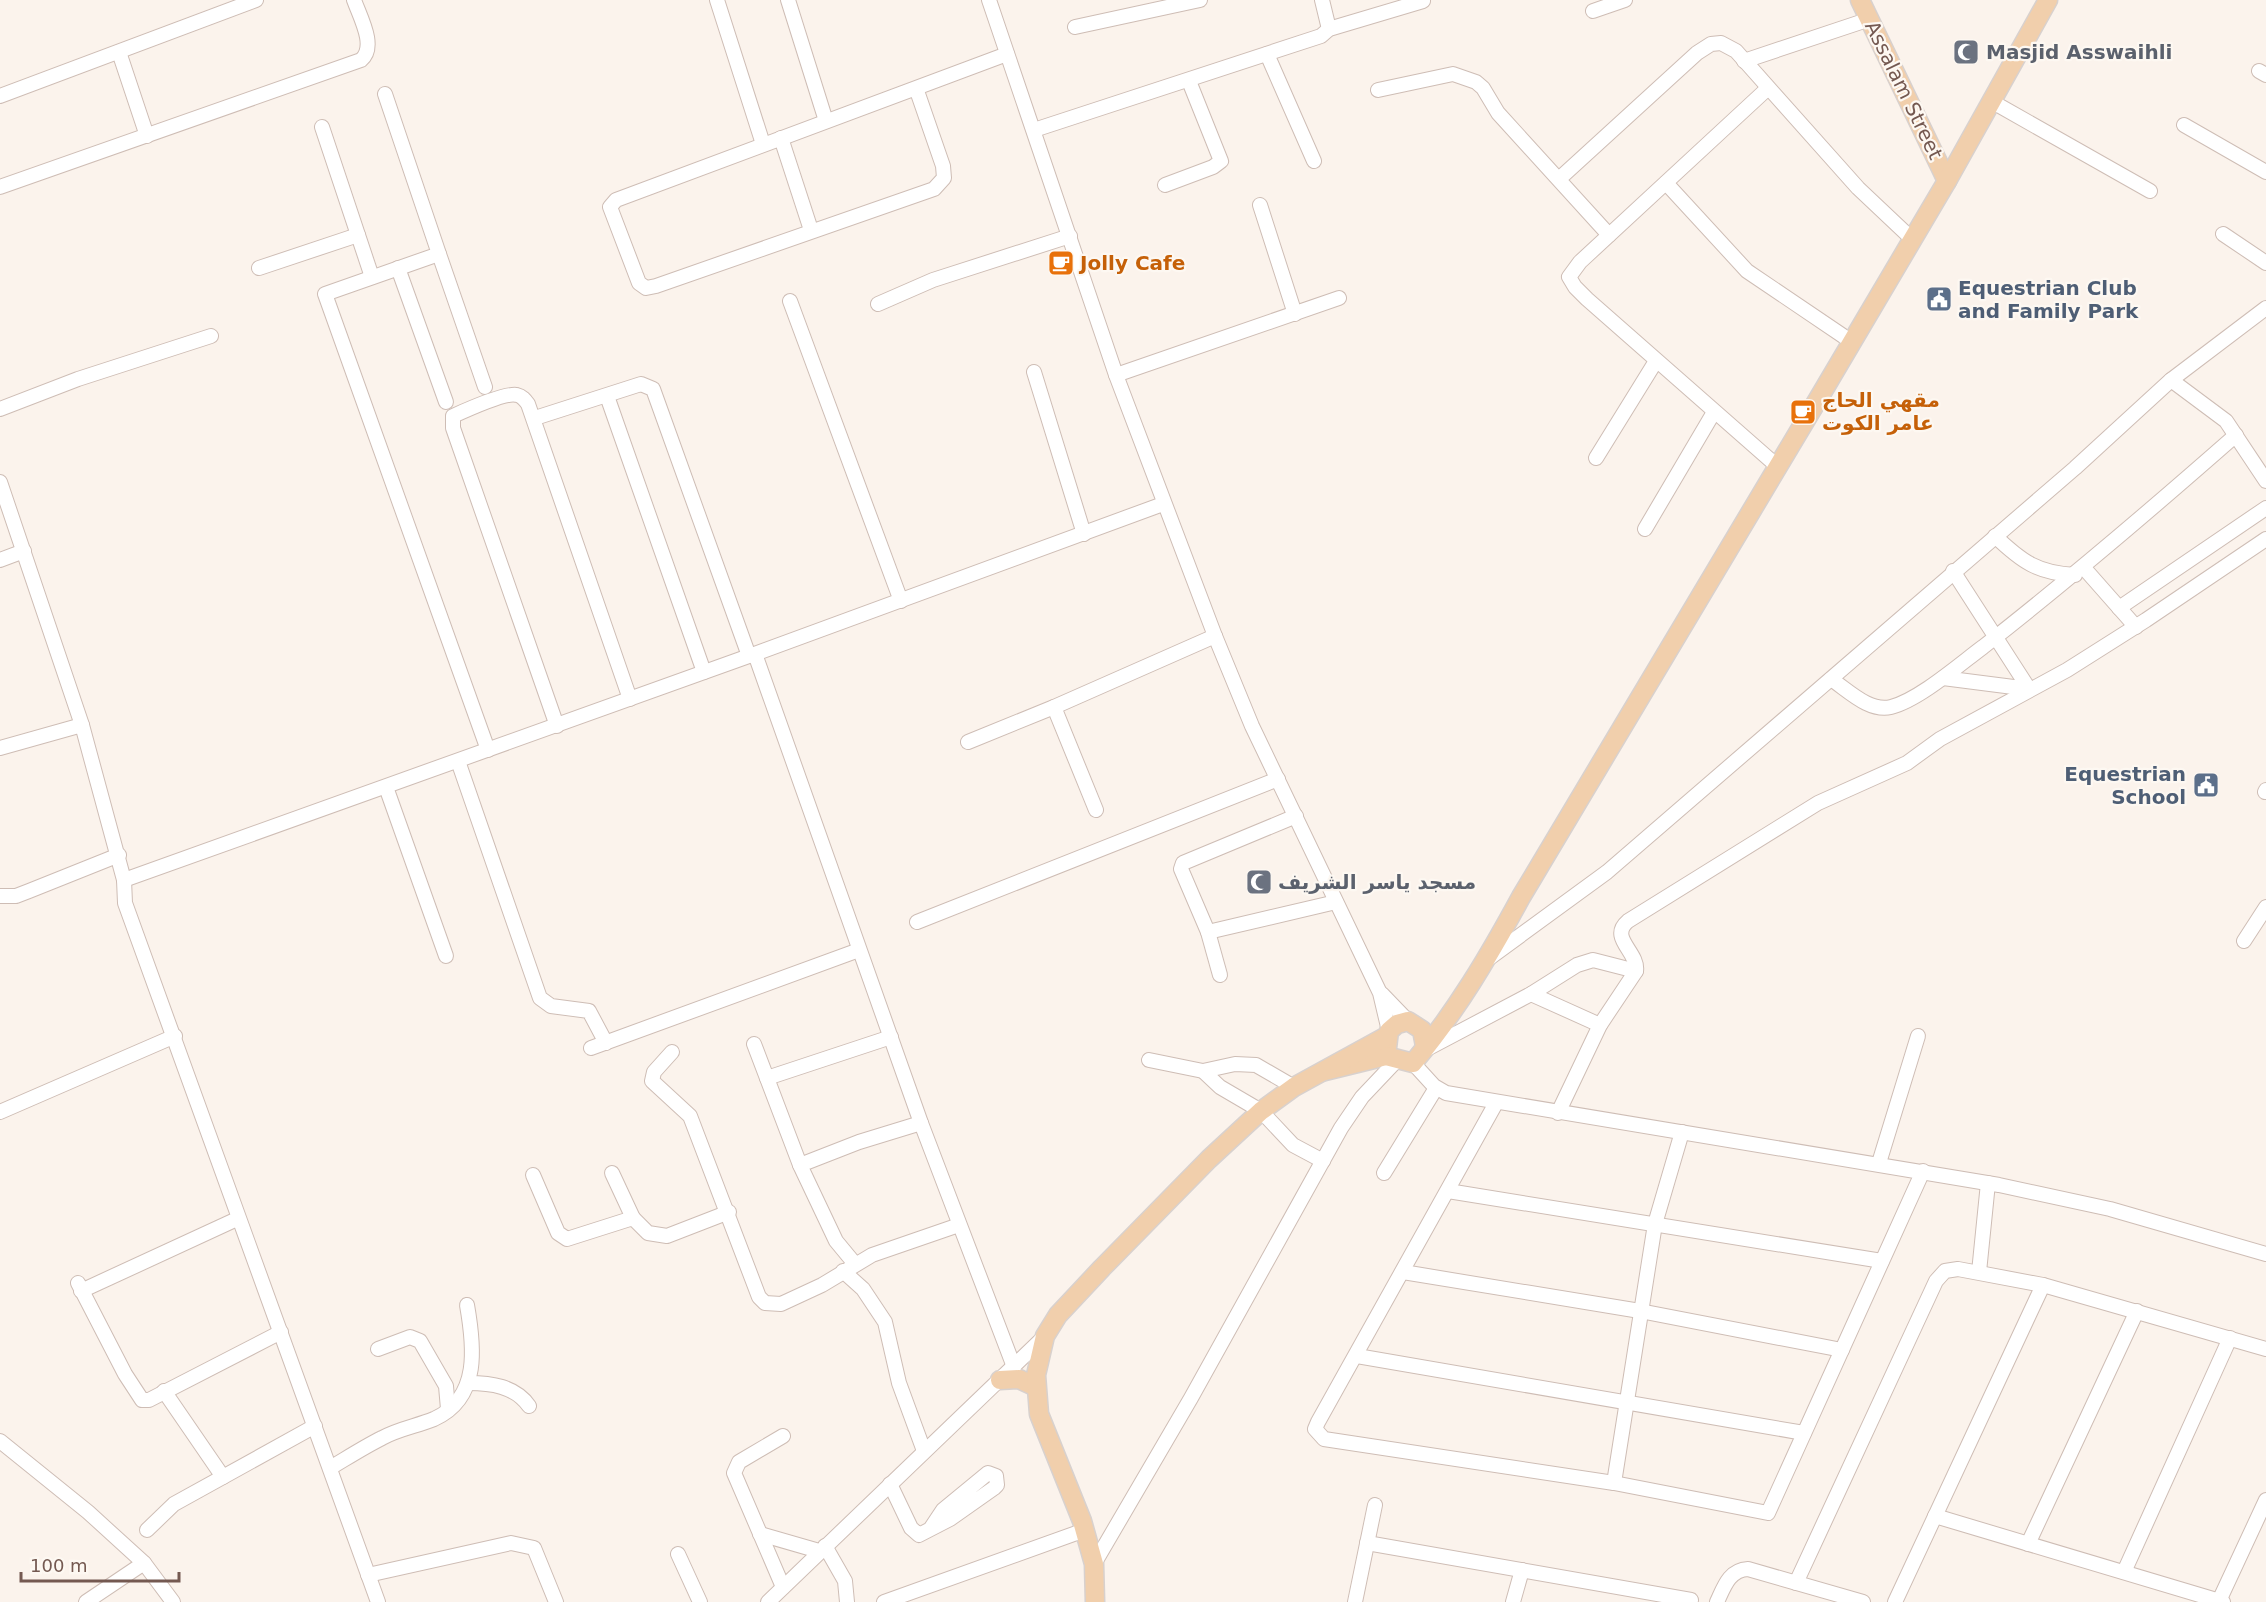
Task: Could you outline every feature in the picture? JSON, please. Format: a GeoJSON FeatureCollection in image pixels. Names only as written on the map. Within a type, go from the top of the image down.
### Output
{"type":"FeatureCollection","features":[{"type":"Feature","properties":{"kind":"main road","name":"Assalam Street"},"geometry":{"type":"LineString","coordinates":[[1860,0],[1947,181]]}},
{"type":"Feature","properties":{"kind":"main road"},"geometry":{"type":"LineString","coordinates":[[1325,1071],[1366,1060],[1411,1055],[1449,1020],[1487,960],[1521,897],[1947,181],[2048,0]]}},
{"type":"Feature","properties":{"kind":"main road"},"geometry":{"type":"LineString","coordinates":[[1095,1602],[1094,1564],[1085,1530],[1043,1426],[1036,1387],[1037,1363],[1045,1336],[1058,1315],[1102,1268],[1261,1111],[1294,1087],[1388,1034],[1397,1023],[1441,1015],[1461,1000]]}},
{"type":"Feature","properties":{"kind":"main road"},"geometry":{"type":"LineString","coordinates":[[1411,1022],[1422,1030],[1411,1055]]}},
{"type":"Feature","properties":{"kind":"main road"},"geometry":{"type":"LineString","coordinates":[[1388,1034],[1387,1047],[1411,1055]]}},
{"type":"Feature","properties":{"kind":"main road"},"geometry":{"type":"LineString","coordinates":[[1000,1380],[1018,1379],[1036,1387]]}},
{"type":"Feature","properties":{"kind":"street"},"geometry":{"type":"LineString","coordinates":[[0,96],[256,0]]}},
{"type":"Feature","properties":{"kind":"street"},"geometry":{"type":"LineString","coordinates":[[0,187],[361,60],[367,56],[369,47],[354,0]]}},
{"type":"Feature","properties":{"kind":"street"},"geometry":{"type":"LineString","coordinates":[[717,0],[763,144]]}},
{"type":"Feature","properties":{"kind":"street"},"geometry":{"type":"LineString","coordinates":[[788,0],[826,121]]}},
{"type":"Feature","properties":{"kind":"street"},"geometry":{"type":"LineString","coordinates":[[989,0],[1116,375],[1163,504],[1252,726],[1380,993],[1388,1034]]}},
{"type":"Feature","properties":{"kind":"street"},"geometry":{"type":"LineString","coordinates":[[1075,27],[1200,0]]}},
{"type":"Feature","properties":{"kind":"street"},"geometry":{"type":"LineString","coordinates":[[1322,0],[1329,28]]}},
{"type":"Feature","properties":{"kind":"street"},"geometry":{"type":"LineString","coordinates":[[1593,11],[1625,0]]}},
{"type":"Feature","properties":{"kind":"street"},"geometry":{"type":"LineString","coordinates":[[1034,130],[1321,36],[1329,28],[1423,1]]}},
{"type":"Feature","properties":{"kind":"street"},"geometry":{"type":"LineString","coordinates":[[1744,61],[1870,19]]}},
{"type":"Feature","properties":{"kind":"street"},"geometry":{"type":"LineString","coordinates":[[1559,179],[1704,48],[1716,42],[1725,44],[1744,61],[1858,188],[1912,239]]}},
{"type":"Feature","properties":{"kind":"street"},"geometry":{"type":"LineString","coordinates":[[119,52],[147,136]]}},
{"type":"Feature","properties":{"kind":"street"},"geometry":{"type":"LineString","coordinates":[[916,88],[943,166],[944,178],[940,186],[923,194],[811,230],[656,286],[646,288],[634,277],[610,207],[616,200],[1006,54]]}},
{"type":"Feature","properties":{"kind":"street"},"geometry":{"type":"LineString","coordinates":[[1267,54],[1314,161]]}},
{"type":"Feature","properties":{"kind":"street"},"geometry":{"type":"LineString","coordinates":[[1378,90],[1453,74],[1476,82],[1483,88],[1498,113],[1609,235]]}},
{"type":"Feature","properties":{"kind":"street"},"geometry":{"type":"LineString","coordinates":[[1165,185],[1214,167],[1221,160],[1189,81]]}},
{"type":"Feature","properties":{"kind":"street"},"geometry":{"type":"LineString","coordinates":[[1767,89],[1573,269],[1569,277],[1571,283],[1656,361],[1776,466]]}},
{"type":"Feature","properties":{"kind":"street"},"geometry":{"type":"LineString","coordinates":[[384,94],[485,387]]}},
{"type":"Feature","properties":{"kind":"street"},"geometry":{"type":"LineString","coordinates":[[1991,101],[2150,191]]}},
{"type":"Feature","properties":{"kind":"street"},"geometry":{"type":"LineString","coordinates":[[2184,125],[2266,172]]}},
{"type":"Feature","properties":{"kind":"street"},"geometry":{"type":"LineString","coordinates":[[322,127],[372,277]]}},
{"type":"Feature","properties":{"kind":"street"},"geometry":{"type":"LineString","coordinates":[[781,138],[811,230]]}},
{"type":"Feature","properties":{"kind":"street"},"geometry":{"type":"LineString","coordinates":[[1666,183],[1747,271],[1852,342]]}},
{"type":"Feature","properties":{"kind":"street"},"geometry":{"type":"LineString","coordinates":[[1260,205],[1296,314]]}},
{"type":"Feature","properties":{"kind":"street"},"geometry":{"type":"LineString","coordinates":[[2223,234],[2266,263]]}},
{"type":"Feature","properties":{"kind":"street"},"geometry":{"type":"LineString","coordinates":[[259,268],[358,235]]}},
{"type":"Feature","properties":{"kind":"street"},"geometry":{"type":"LineString","coordinates":[[878,304],[933,280],[1070,236]]}},
{"type":"Feature","properties":{"kind":"street"},"geometry":{"type":"LineString","coordinates":[[439,254],[325,294],[488,750]]}},
{"type":"Feature","properties":{"kind":"street"},"geometry":{"type":"LineString","coordinates":[[398,268],[446,402]]}},
{"type":"Feature","properties":{"kind":"street"},"geometry":{"type":"LineString","coordinates":[[1116,375],[1340,298]]}},
{"type":"Feature","properties":{"kind":"street"},"geometry":{"type":"LineString","coordinates":[[790,301],[902,601]]}},
{"type":"Feature","properties":{"kind":"street"},"geometry":{"type":"LineString","coordinates":[[1487,960],[1607,872],[2075,468],[2171,380],[2266,308]]}},
{"type":"Feature","properties":{"kind":"street"},"geometry":{"type":"LineString","coordinates":[[0,409],[78,379],[211,336]]}},
{"type":"Feature","properties":{"kind":"street"},"geometry":{"type":"LineString","coordinates":[[1596,458],[1656,361]]}},
{"type":"Feature","properties":{"kind":"street"},"geometry":{"type":"LineString","coordinates":[[1034,372],[1084,534]]}},
{"type":"Feature","properties":{"kind":"street"},"geometry":{"type":"LineString","coordinates":[[2171,380],[2226,421],[2266,481]]}},
{"type":"Feature","properties":{"kind":"street"},"geometry":{"type":"LineString","coordinates":[[535,418],[641,384],[648,385],[656,395],[921,1123],[1014,1367]]}},
{"type":"Feature","properties":{"kind":"street"},"geometry":{"type":"LineString","coordinates":[[557,726],[451,421],[453,416],[464,411],[516,394],[525,399],[535,418],[630,699]]}},
{"type":"Feature","properties":{"kind":"street"},"geometry":{"type":"LineString","coordinates":[[608,396],[704,672]]}},
{"type":"Feature","properties":{"kind":"street"},"geometry":{"type":"LineString","coordinates":[[1645,529],[1714,412]]}},
{"type":"Feature","properties":{"kind":"street"},"geometry":{"type":"LineString","coordinates":[[1832,679],[1871,706],[1891,707],[1943,678],[2080,571],[2235,435]]}},
{"type":"Feature","properties":{"kind":"street"},"geometry":{"type":"LineString","coordinates":[[0,482],[82,725],[119,855],[124,880],[125,903],[175,1036],[237,1219],[281,1332],[378,1602]]}},
{"type":"Feature","properties":{"kind":"street"},"geometry":{"type":"LineString","coordinates":[[124,880],[557,726],[1163,504]]}},
{"type":"Feature","properties":{"kind":"street"},"geometry":{"type":"LineString","coordinates":[[2119,608],[2266,508]]}},
{"type":"Feature","properties":{"kind":"street"},"geometry":{"type":"LineString","coordinates":[[1995,536],[2032,567],[2051,574],[2080,571],[2136,627]]}},
{"type":"Feature","properties":{"kind":"street"},"geometry":{"type":"LineString","coordinates":[[1558,1113],[1600,1025],[1636,971],[1637,963],[1621,933],[1624,924],[1818,803],[1907,763],[1940,739],[2136,627],[2266,539]]}},
{"type":"Feature","properties":{"kind":"street"},"geometry":{"type":"LineString","coordinates":[[0,560],[24,551]]}},
{"type":"Feature","properties":{"kind":"street"},"geometry":{"type":"LineString","coordinates":[[1953,571],[2029,689]]}},
{"type":"Feature","properties":{"kind":"street"},"geometry":{"type":"LineString","coordinates":[[968,742],[1215,636]]}},
{"type":"Feature","properties":{"kind":"street"},"geometry":{"type":"LineString","coordinates":[[1943,678],[2029,689]]}},
{"type":"Feature","properties":{"kind":"street"},"geometry":{"type":"LineString","coordinates":[[1054,707],[1096,810]]}},
{"type":"Feature","properties":{"kind":"street"},"geometry":{"type":"LineString","coordinates":[[0,748],[82,725]]}},
{"type":"Feature","properties":{"kind":"street"},"geometry":{"type":"LineString","coordinates":[[458,761],[540,998],[551,1006],[589,1011],[593,1014],[606,1043]]}},
{"type":"Feature","properties":{"kind":"street"},"geometry":{"type":"LineString","coordinates":[[917,922],[1278,779]]}},
{"type":"Feature","properties":{"kind":"street"},"geometry":{"type":"LineString","coordinates":[[386,787],[447,956]]}},
{"type":"Feature","properties":{"kind":"street"},"geometry":{"type":"LineString","coordinates":[[1220,975],[1208,932],[1181,869],[1183,863],[1296,816]]}},
{"type":"Feature","properties":{"kind":"street"},"geometry":{"type":"LineString","coordinates":[[0,896],[16,896],[119,855]]}},
{"type":"Feature","properties":{"kind":"street"},"geometry":{"type":"LineString","coordinates":[[1208,932],[1336,902]]}},
{"type":"Feature","properties":{"kind":"street"},"geometry":{"type":"LineString","coordinates":[[2244,941],[2266,907]]}},
{"type":"Feature","properties":{"kind":"street"},"geometry":{"type":"LineString","coordinates":[[591,1048],[859,950]]}},
{"type":"Feature","properties":{"kind":"street"},"geometry":{"type":"LineString","coordinates":[[1094,1564],[1191,1398],[1355,1106],[1411,1055],[1530,994],[1577,965],[1593,960],[1636,971]]}},
{"type":"Feature","properties":{"kind":"street"},"geometry":{"type":"LineString","coordinates":[[1380,993],[1411,1022]]}},
{"type":"Feature","properties":{"kind":"street"},"geometry":{"type":"LineString","coordinates":[[1530,994],[1600,1025]]}},
{"type":"Feature","properties":{"kind":"street"},"geometry":{"type":"LineString","coordinates":[[0,1112],[175,1036]]}},
{"type":"Feature","properties":{"kind":"street"},"geometry":{"type":"LineString","coordinates":[[1879,1163],[1918,1036]]}},
{"type":"Feature","properties":{"kind":"street"},"geometry":{"type":"LineString","coordinates":[[767,1078],[891,1037]]}},
{"type":"Feature","properties":{"kind":"street"},"geometry":{"type":"LineString","coordinates":[[753,1044],[800,1165],[836,1241],[849,1267],[885,1322],[898,1383],[924,1451]]}},
{"type":"Feature","properties":{"kind":"street"},"geometry":{"type":"LineString","coordinates":[[672,1052],[654,1072],[652,1081],[690,1116],[729,1212],[759,1297],[765,1303],[781,1304],[822,1285],[849,1267],[885,1250],[959,1225]]}},
{"type":"Feature","properties":{"kind":"street"},"geometry":{"type":"LineString","coordinates":[[1411,1055],[1436,1088],[1446,1093],[1558,1113],[1879,1163],[1988,1183],[2110,1209],[2266,1254]]}},
{"type":"Feature","properties":{"kind":"street"},"geometry":{"type":"LineString","coordinates":[[1149,1060],[1203,1071],[1235,1064],[1256,1065],[1294,1087]]}},
{"type":"Feature","properties":{"kind":"street"},"geometry":{"type":"LineString","coordinates":[[1203,1071],[1220,1087],[1261,1111],[1293,1145],[1323,1161]]}},
{"type":"Feature","properties":{"kind":"street"},"geometry":{"type":"LineString","coordinates":[[1384,1173],[1436,1088]]}},
{"type":"Feature","properties":{"kind":"street"},"geometry":{"type":"LineString","coordinates":[[1497,1103],[1315,1430],[1324,1439],[1614,1484],[1768,1513],[1923,1171]]}},
{"type":"Feature","properties":{"kind":"street"},"geometry":{"type":"LineString","coordinates":[[800,1165],[859,1142],[921,1123]]}},
{"type":"Feature","properties":{"kind":"street"},"geometry":{"type":"LineString","coordinates":[[1614,1484],[1655,1224],[1682,1132]]}},
{"type":"Feature","properties":{"kind":"street"},"geometry":{"type":"LineString","coordinates":[[612,1173],[633,1218],[648,1233],[667,1236],[729,1212]]}},
{"type":"Feature","properties":{"kind":"street"},"geometry":{"type":"LineString","coordinates":[[533,1175],[562,1238],[574,1238],[633,1218]]}},
{"type":"Feature","properties":{"kind":"street"},"geometry":{"type":"LineString","coordinates":[[1978,1272],[1988,1183]]}},
{"type":"Feature","properties":{"kind":"street"},"geometry":{"type":"LineString","coordinates":[[1448,1191],[1882,1261]]}},
{"type":"Feature","properties":{"kind":"street"},"geometry":{"type":"LineString","coordinates":[[237,1219],[80,1287],[139,1398],[149,1400],[281,1332]]}},
{"type":"Feature","properties":{"kind":"street"},"geometry":{"type":"LineString","coordinates":[[1796,1583],[1938,1277],[1945,1271],[1953,1269],[1978,1272],[2043,1285],[2266,1349]]}},
{"type":"Feature","properties":{"kind":"street"},"geometry":{"type":"LineString","coordinates":[[1403,1272],[1640,1311],[1842,1350]]}},
{"type":"Feature","properties":{"kind":"street"},"geometry":{"type":"LineString","coordinates":[[1895,1602],[2043,1285]]}},
{"type":"Feature","properties":{"kind":"street"},"geometry":{"type":"LineString","coordinates":[[330,1468],[382,1437],[436,1418],[448,1409],[468,1383],[474,1349],[467,1305]]}},
{"type":"Feature","properties":{"kind":"street"},"geometry":{"type":"LineString","coordinates":[[2028,1544],[2137,1311]]}},
{"type":"Feature","properties":{"kind":"street"},"geometry":{"type":"LineString","coordinates":[[768,1602],[1045,1336]]}},
{"type":"Feature","properties":{"kind":"street"},"geometry":{"type":"LineString","coordinates":[[378,1349],[410,1337],[420,1341],[446,1386],[448,1409]]}},
{"type":"Feature","properties":{"kind":"street"},"geometry":{"type":"LineString","coordinates":[[2124,1572],[2230,1338]]}},
{"type":"Feature","properties":{"kind":"street"},"geometry":{"type":"LineString","coordinates":[[1357,1356],[1804,1433]]}},
{"type":"Feature","properties":{"kind":"street"},"geometry":{"type":"LineString","coordinates":[[468,1383],[490,1384],[511,1390],[523,1398],[528,1406]]}},
{"type":"Feature","properties":{"kind":"street"},"geometry":{"type":"LineString","coordinates":[[164,1391],[223,1477]]}},
{"type":"Feature","properties":{"kind":"street"},"geometry":{"type":"LineString","coordinates":[[147,1530],[174,1504],[315,1426]]}},
{"type":"Feature","properties":{"kind":"street"},"geometry":{"type":"LineString","coordinates":[[783,1436],[740,1462],[734,1469],[783,1587]]}},
{"type":"Feature","properties":{"kind":"street"},"geometry":{"type":"LineString","coordinates":[[0,1441],[88,1512],[144,1563],[173,1602]]}},
{"type":"Feature","properties":{"kind":"street"},"geometry":{"type":"LineString","coordinates":[[890,1484],[914,1533],[919,1535],[950,1519],[994,1488],[997,1485],[996,1476],[988,1473],[943,1510],[931,1528]]}},
{"type":"Feature","properties":{"kind":"street"},"geometry":{"type":"LineString","coordinates":[[1935,1516],[2221,1601],[2266,1500]]}},
{"type":"Feature","properties":{"kind":"street"},"geometry":{"type":"LineString","coordinates":[[1355,1602],[1375,1505]]}},
{"type":"Feature","properties":{"kind":"street"},"geometry":{"type":"LineString","coordinates":[[884,1602],[1085,1530]]}},
{"type":"Feature","properties":{"kind":"street"},"geometry":{"type":"LineString","coordinates":[[760,1534],[822,1549],[844,1581],[847,1602]]}},
{"type":"Feature","properties":{"kind":"street"},"geometry":{"type":"LineString","coordinates":[[368,1575],[511,1543],[534,1548],[556,1602]]}},
{"type":"Feature","properties":{"kind":"street"},"geometry":{"type":"LineString","coordinates":[[1366,1543],[1691,1600]]}},
{"type":"Feature","properties":{"kind":"street"},"geometry":{"type":"LineString","coordinates":[[678,1554],[700,1602]]}},
{"type":"Feature","properties":{"kind":"street"},"geometry":{"type":"LineString","coordinates":[[86,1602],[144,1563]]}},
{"type":"Feature","properties":{"kind":"street"},"geometry":{"type":"LineString","coordinates":[[1717,1602],[1728,1579],[1742,1569],[1863,1602]]}},
{"type":"Feature","properties":{"kind":"street"},"geometry":{"type":"LineString","coordinates":[[1513,1602],[1522,1570]]}},
{"type":"Feature","properties":{"kind":"place","name":"Masjid Asswaihli"},"geometry":{"type":"Point","coordinates":[1966,52]}},
{"type":"Feature","properties":{"kind":"place","name":"Jolly Cafe"},"geometry":{"type":"Point","coordinates":[1061,263]}},
{"type":"Feature","properties":{"kind":"place","name":"Equestrian Club and Family Park"},"geometry":{"type":"Point","coordinates":[1939,299]}},
{"type":"Feature","properties":{"kind":"place","name":"مقهي الحاج عامر الكوت"},"geometry":{"type":"Point","coordinates":[1803,412]}},
{"type":"Feature","properties":{"kind":"place","name":"Equestrian School"},"geometry":{"type":"Point","coordinates":[2206,785]}},
{"type":"Feature","properties":{"kind":"place","name":"مسجد ياسر الشريف"},"geometry":{"type":"Point","coordinates":[1259,882]}}]}
